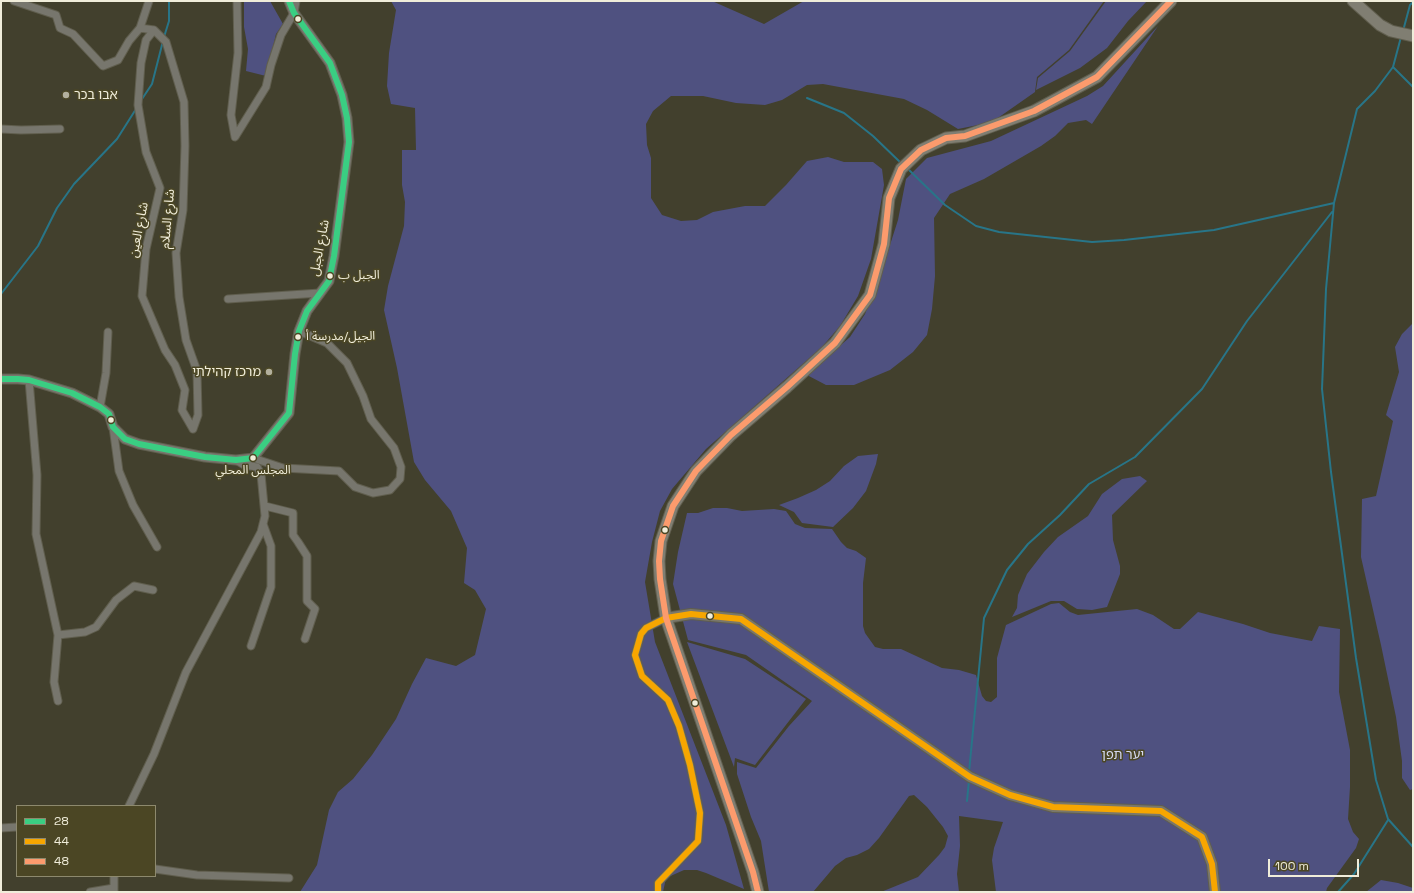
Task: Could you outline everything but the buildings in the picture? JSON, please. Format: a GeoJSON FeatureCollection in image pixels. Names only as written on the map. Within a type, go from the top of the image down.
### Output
{"type":"FeatureCollection","features":[{"type":"Feature","properties":{"kind":"main road"},"geometry":{"type":"LineString","coordinates":[[758,892],[754,872],[666,618],[660,579],[659,561],[661,541],[673,506],[696,471],[731,435],[788,387],[835,343],[870,295],[884,244],[889,198],[901,169],[921,150],[946,138],[965,136],[1034,111],[1097,77],[1171,1]]}},
{"type":"Feature","properties":{"kind":"main road"},"geometry":{"type":"LineString","coordinates":[[1353,1],[1380,25],[1391,31],[1413,36]]}},
{"type":"Feature","properties":{"kind":"main road"},"geometry":{"type":"LineString","coordinates":[[666,618],[691,614],[741,619],[970,777],[1010,795],[1053,807],[1161,811],[1202,838],[1212,864],[1216,892]]}},
{"type":"Feature","properties":{"kind":"street"},"geometry":{"type":"LineString","coordinates":[[14,1],[56,15],[60,28],[73,34],[103,66],[118,60],[129,41],[140,28],[149,1]]}},
{"type":"Feature","properties":{"kind":"street"},"geometry":{"type":"LineString","coordinates":[[237,1],[238,53],[231,114],[235,137],[266,87],[271,65],[281,35],[294,13],[296,1]]}},
{"type":"Feature","properties":{"kind":"street","name":"شارع الجبل"},"geometry":{"type":"LineString","coordinates":[[253,458],[289,413],[295,354],[300,331],[307,311],[329,281],[334,256],[349,142],[348,118],[342,95],[330,63],[294,13],[289,1]]}},
{"type":"Feature","properties":{"kind":"street"},"geometry":{"type":"LineString","coordinates":[[140,28],[154,30]]}},
{"type":"Feature","properties":{"kind":"street","name":"شارع العين"},"geometry":{"type":"LineString","coordinates":[[154,30],[146,40],[141,63],[138,105],[146,152],[160,188],[146,249],[142,296],[164,350],[175,365],[185,390],[182,410],[193,429]]}},
{"type":"Feature","properties":{"kind":"street","name":"شارع السلام"},"geometry":{"type":"LineString","coordinates":[[154,30],[166,42],[184,102],[185,146],[183,210],[176,253],[179,297],[186,340],[197,371],[198,415],[193,429]]}},
{"type":"Feature","properties":{"kind":"street"},"geometry":{"type":"LineString","coordinates":[[1,128],[21,130],[60,129]]}},
{"type":"Feature","properties":{"kind":"street"},"geometry":{"type":"LineString","coordinates":[[228,299],[320,293]]}},
{"type":"Feature","properties":{"kind":"street"},"geometry":{"type":"LineString","coordinates":[[113,427],[126,439],[139,444],[205,457],[236,460],[253,458],[283,468],[339,471],[355,487],[373,493],[390,490],[400,479],[401,467],[394,448],[371,419],[364,396],[347,363],[327,343],[300,331]]}},
{"type":"Feature","properties":{"kind":"street"},"geometry":{"type":"LineString","coordinates":[[100,407],[106,373],[108,332]]}},
{"type":"Feature","properties":{"kind":"street"},"geometry":{"type":"LineString","coordinates":[[1,380],[29,380],[72,393],[100,407],[109,414],[113,427],[119,471],[133,505],[157,547]]}},
{"type":"Feature","properties":{"kind":"street"},"geometry":{"type":"LineString","coordinates":[[29,380],[37,475],[36,534],[58,635],[54,682],[58,701]]}},
{"type":"Feature","properties":{"kind":"street"},"geometry":{"type":"LineString","coordinates":[[129,805],[154,754],[186,672],[261,532],[265,516],[265,506],[261,474],[257,467],[244,465],[236,460]]}},
{"type":"Feature","properties":{"kind":"street"},"geometry":{"type":"LineString","coordinates":[[265,506],[292,513],[293,536],[307,556],[307,601],[315,609],[305,639]]}},
{"type":"Feature","properties":{"kind":"street"},"geometry":{"type":"LineString","coordinates":[[251,646],[271,587],[271,546],[263,524]]}},
{"type":"Feature","properties":{"kind":"street"},"geometry":{"type":"LineString","coordinates":[[58,635],[86,632],[96,627],[116,600],[134,586],[153,590]]}},
{"type":"Feature","properties":{"kind":"street"},"geometry":{"type":"LineString","coordinates":[[658,892],[658,883],[698,841],[700,813],[690,765],[674,713],[668,700],[642,676],[635,655],[641,634],[646,628],[666,618]]}},
{"type":"Feature","properties":{"kind":"street"},"geometry":{"type":"LineString","coordinates":[[1,828],[16,828]]}},
{"type":"Feature","properties":{"kind":"street"},"geometry":{"type":"LineString","coordinates":[[156,869],[197,875],[289,878]]}},
{"type":"Feature","properties":{"kind":"street"},"geometry":{"type":"LineString","coordinates":[[90,892],[114,890],[114,877]]}},
{"type":"Feature","properties":{"kind":"green space"},"geometry":{"type":"Polygon","coordinates":[[[244,1],[270,1],[283,24],[276,34],[266,76],[246,71],[248,49],[244,27],[244,1]]]}},
{"type":"Feature","properties":{"kind":"green space"},"geometry":{"type":"Polygon","coordinates":[[[391,1],[712,1],[764,24],[804,1],[1104,1],[1069,50],[1037,77],[1035,92],[995,120],[983,124],[958,129],[927,110],[904,99],[823,84],[807,85],[782,100],[765,105],[736,103],[703,96],[671,96],[653,111],[646,124],[647,145],[651,158],[651,198],[662,215],[681,221],[697,220],[713,212],[745,206],[765,206],[807,161],[828,157],[844,162],[873,162],[882,169],[884,185],[871,259],[858,296],[840,326],[822,347],[706,449],[672,489],[660,511],[652,542],[645,582],[655,642],[726,825],[744,889],[697,870],[684,870],[666,878],[663,892],[300,892],[317,865],[329,810],[338,792],[353,779],[372,755],[396,719],[426,658],[456,666],[475,655],[486,609],[475,590],[464,583],[467,548],[451,511],[425,480],[414,462],[397,368],[384,310],[388,286],[404,226],[405,202],[402,185],[402,150],[416,150],[415,108],[391,104],[387,86],[389,53],[396,10],[391,1]]]}},
{"type":"Feature","properties":{"kind":"green space"},"geometry":{"type":"Polygon","coordinates":[[[1106,1],[1147,1],[1128,21],[1107,48],[1080,68],[1036,90],[1038,78],[1070,51],[1106,1]]]}},
{"type":"Feature","properties":{"kind":"green space"},"geometry":{"type":"Polygon","coordinates":[[[1158,26],[1092,124],[1086,120],[1068,123],[1055,136],[1041,146],[984,179],[950,194],[934,218],[935,276],[932,309],[927,335],[913,352],[890,370],[854,385],[826,385],[807,375],[850,337],[865,314],[880,276],[898,220],[906,179],[927,158],[991,141],[1087,96],[1103,86],[1158,26]]]}},
{"type":"Feature","properties":{"kind":"green space"},"geometry":{"type":"Polygon","coordinates":[[[1413,323],[1413,789],[1410,790],[1402,778],[1402,761],[1396,717],[1361,557],[1362,499],[1376,496],[1393,421],[1386,415],[1399,372],[1395,347],[1402,334],[1413,323]]]}},
{"type":"Feature","properties":{"kind":"green space"},"geometry":{"type":"Polygon","coordinates":[[[878,454],[866,491],[853,508],[833,527],[802,523],[794,512],[779,505],[816,490],[830,481],[844,466],[858,456],[878,454]]]}},
{"type":"Feature","properties":{"kind":"green space"},"geometry":{"type":"Polygon","coordinates":[[[1140,476],[1147,481],[1112,515],[1113,540],[1120,566],[1120,574],[1107,607],[1092,610],[1077,609],[1064,601],[1051,601],[1012,617],[1017,608],[1018,595],[1027,574],[1044,552],[1058,537],[1088,516],[1102,494],[1122,479],[1140,476]]]}},
{"type":"Feature","properties":{"kind":"green space","name":"יער תפן"},"geometry":{"type":"Polygon","coordinates":[[[713,508],[727,508],[742,511],[774,509],[786,511],[795,524],[805,528],[832,529],[847,548],[856,551],[866,558],[863,583],[863,626],[865,633],[875,647],[883,649],[901,649],[942,668],[959,670],[976,675],[982,696],[986,701],[991,702],[997,697],[997,658],[1006,625],[1051,604],[1059,603],[1070,612],[1078,615],[1137,609],[1153,615],[1174,629],[1180,629],[1198,612],[1270,633],[1312,641],[1319,626],[1340,629],[1339,692],[1350,750],[1348,819],[1353,832],[1359,839],[1356,848],[1327,888],[1326,892],[996,892],[992,860],[994,848],[1003,822],[959,816],[960,846],[957,874],[959,892],[881,892],[918,877],[945,847],[948,836],[943,827],[927,807],[914,795],[909,796],[879,838],[869,849],[857,855],[846,858],[835,866],[813,892],[769,892],[761,841],[751,817],[737,774],[737,762],[756,768],[789,726],[812,701],[746,655],[688,640],[673,584],[678,552],[687,513],[698,513],[713,508]]]}},
{"type":"Feature","properties":{"kind":"green space"},"geometry":{"type":"Polygon","coordinates":[[[687,642],[745,659],[806,699],[755,765],[735,758],[734,767],[687,642]]]}},
{"type":"Feature","properties":{"kind":"green space"},"geometry":{"type":"Polygon","coordinates":[[[1381,880],[1398,883],[1413,888],[1413,892],[1366,892],[1381,880]]]}},
{"type":"Feature","properties":{"kind":"waterway"},"geometry":{"type":"LineString","coordinates":[[164,37],[169,21],[169,1]]}},
{"type":"Feature","properties":{"kind":"waterway"},"geometry":{"type":"LineString","coordinates":[[1403,31],[1410,5],[1413,2]]}},
{"type":"Feature","properties":{"kind":"waterway"},"geometry":{"type":"LineString","coordinates":[[1401,37],[1393,67],[1375,91],[1357,109],[1334,203],[1326,289],[1322,389],[1331,472],[1356,658],[1376,780],[1388,819],[1413,847]]}},
{"type":"Feature","properties":{"kind":"waterway"},"geometry":{"type":"LineString","coordinates":[[140,102],[152,84],[163,41]]}},
{"type":"Feature","properties":{"kind":"waterway"},"geometry":{"type":"LineString","coordinates":[[1393,67],[1413,87]]}},
{"type":"Feature","properties":{"kind":"waterway"},"geometry":{"type":"LineString","coordinates":[[807,98],[844,113],[873,136],[902,164]]}},
{"type":"Feature","properties":{"kind":"waterway"},"geometry":{"type":"LineString","coordinates":[[1,294],[38,246],[57,208],[74,184],[117,139],[136,109]]}},
{"type":"Feature","properties":{"kind":"waterway"},"geometry":{"type":"LineString","coordinates":[[907,168],[945,205],[976,226],[999,232],[1092,242],[1214,230],[1334,203]]}},
{"type":"Feature","properties":{"kind":"waterway"},"geometry":{"type":"LineString","coordinates":[[969,772],[984,618],[1007,570],[1028,544],[1060,515],[1089,484],[1135,457],[1202,389],[1247,321],[1332,212]]}},
{"type":"Feature","properties":{"kind":"waterway"},"geometry":{"type":"LineString","coordinates":[[967,801],[969,780]]}},
{"type":"Feature","properties":{"kind":"waterway"},"geometry":{"type":"LineString","coordinates":[[1338,892],[1354,874],[1388,820]]}},
{"type":"Feature","properties":{"kind":"transit line","name":"28"},"geometry":{"type":"LineString","coordinates":[[1,379],[29,380],[72,393],[100,407],[109,414],[113,427],[125,439],[139,444],[205,457],[236,460],[253,458],[289,413],[299,331],[307,311],[329,281],[334,256],[349,142],[347,118],[342,95],[330,63],[294,13],[289,1]]}},
{"type":"Feature","properties":{"kind":"transit line","name":"48"},"geometry":{"type":"LineString","coordinates":[[758,892],[753,872],[666,618],[660,579],[659,561],[661,541],[673,506],[696,471],[731,435],[835,343],[870,295],[884,244],[889,198],[901,169],[921,150],[946,138],[965,136],[1034,111],[1097,77],[1171,1]]}},
{"type":"Feature","properties":{"kind":"transit line","name":"44"},"geometry":{"type":"LineString","coordinates":[[658,892],[658,883],[698,841],[700,813],[690,765],[679,726],[668,700],[642,676],[635,655],[641,634],[646,628],[666,618],[691,614],[741,619],[970,777],[1010,795],[1053,807],[1161,811],[1202,837],[1212,864],[1215,892]]}},
{"type":"Feature","properties":{"kind":"place","name":"אבו בכר"},"geometry":{"type":"Point","coordinates":[66,95]}},
{"type":"Feature","properties":{"kind":"place","name":"الجبل ب"},"geometry":{"type":"Point","coordinates":[330,276]}},
{"type":"Feature","properties":{"kind":"place","name":"الجيل/مدرسة أ"},"geometry":{"type":"Point","coordinates":[298,337]}},
{"type":"Feature","properties":{"kind":"place","name":"מרכז קהילתי"},"geometry":{"type":"Point","coordinates":[269,372]}},
{"type":"Feature","properties":{"kind":"place","name":"المجلس المحلي"},"geometry":{"type":"Point","coordinates":[253,458]}}]}
